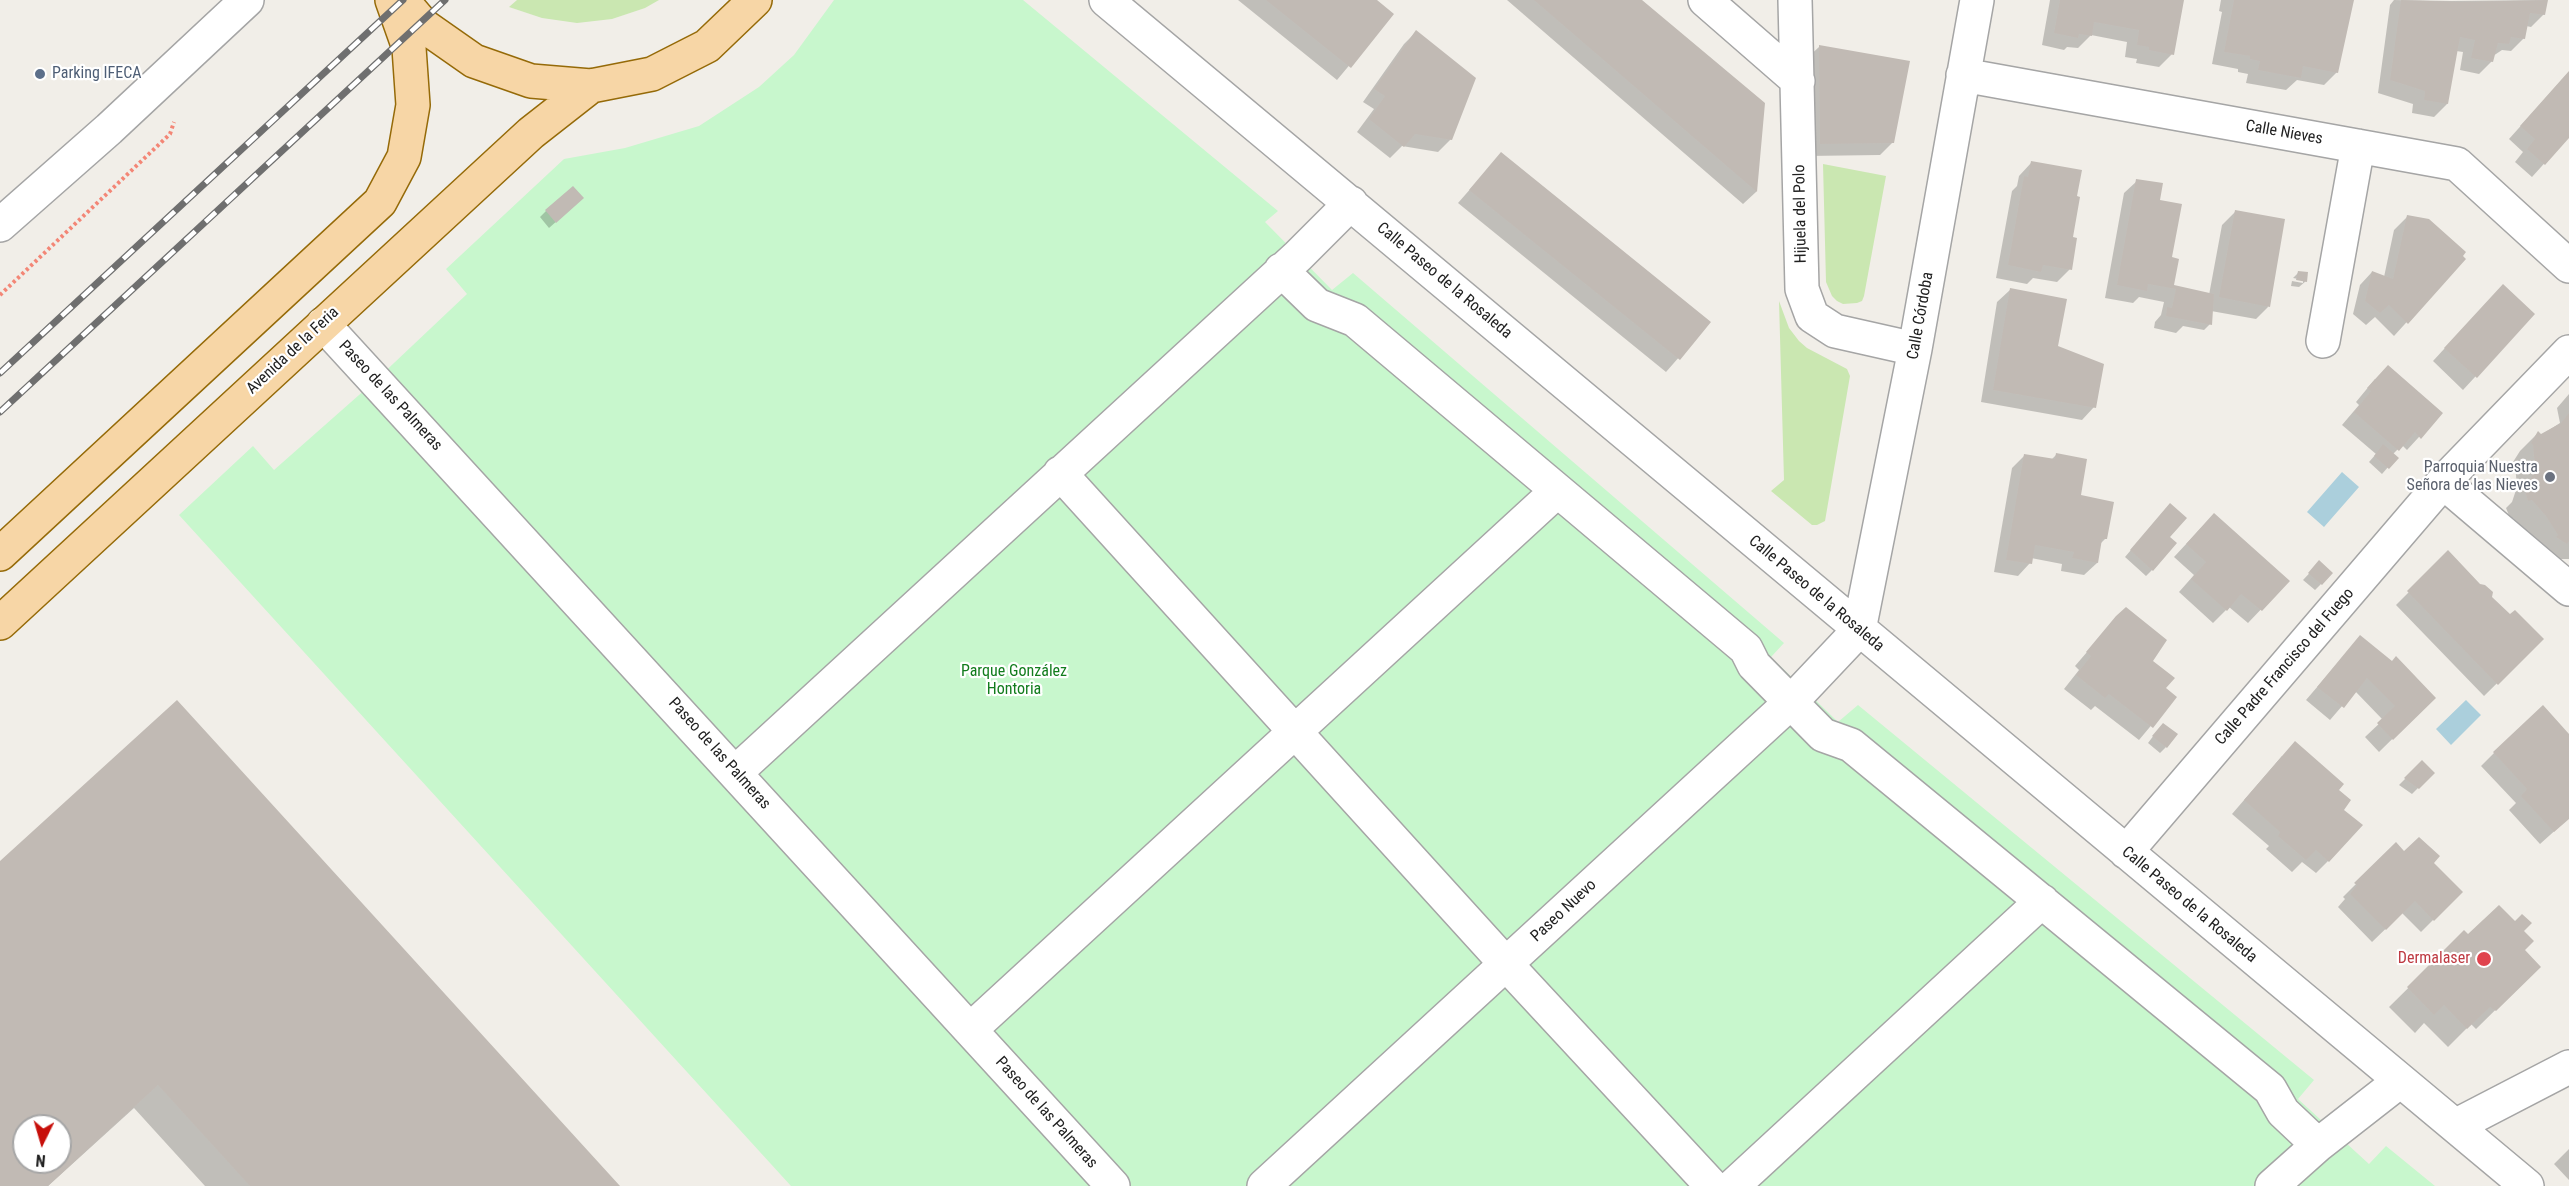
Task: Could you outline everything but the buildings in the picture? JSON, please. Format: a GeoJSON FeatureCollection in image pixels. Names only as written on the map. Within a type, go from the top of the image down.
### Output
{"type":"FeatureCollection","features":[{"type":"Feature","properties":{"kind":"main road"},"geometry":{"type":"LineString","coordinates":[[0,554],[380,202],[404,157],[413,105],[409,48],[392,0]]}},
{"type":"Feature","properties":{"kind":"main road"},"geometry":{"type":"LineString","coordinates":[[402,0],[424,26],[474,61],[531,81],[591,86],[652,74],[707,46],[755,0]]}},
{"type":"Feature","properties":{"kind":"main road","name":"Avenida de la Feria"},"geometry":{"type":"LineString","coordinates":[[0,623],[531,133],[591,86]]}},
{"type":"Feature","properties":{"kind":"street"},"geometry":{"type":"LineString","coordinates":[[0,225],[109,129],[247,0]]}},
{"type":"Feature","properties":{"kind":"street","name":"Calle Paseo de la Rosaleda"},"geometry":{"type":"LineString","coordinates":[[1106,0],[1858,630],[2527,1186]]}},
{"type":"Feature","properties":{"kind":"street"},"geometry":{"type":"LineString","coordinates":[[1705,0],[1798,81]]}},
{"type":"Feature","properties":{"kind":"street","name":"Hijuela del Polo"},"geometry":{"type":"LineString","coordinates":[[1795,0],[1802,289],[1812,316],[1835,331],[1915,349]]}},
{"type":"Feature","properties":{"kind":"street","name":"Calle Córdoba"},"geometry":{"type":"LineString","coordinates":[[1858,630],[1915,349],[1977,0]]}},
{"type":"Feature","properties":{"kind":"street","name":"Calle Nieves"},"geometry":{"type":"LineString","coordinates":[[1963,75],[2457,164],[2569,266]]}},
{"type":"Feature","properties":{"kind":"street"},"geometry":{"type":"LineString","coordinates":[[2323,341],[2358,146]]}},
{"type":"Feature","properties":{"kind":"street"},"geometry":{"type":"LineString","coordinates":[[736,772],[1351,203]]}},
{"type":"Feature","properties":{"kind":"street"},"geometry":{"type":"LineString","coordinates":[[1281,270],[1317,305],[1355,320],[1746,649],[1754,665],[1823,735],[1851,745],[2270,1089],[2283,1112],[2318,1145]]}},
{"type":"Feature","properties":{"kind":"street","name":"Paseo de las Palmeras"},"geometry":{"type":"LineString","coordinates":[[323,324],[1113,1186]]}},
{"type":"Feature","properties":{"kind":"street"},"geometry":{"type":"LineString","coordinates":[[2569,352],[2443,482],[2569,589]]}},
{"type":"Feature","properties":{"kind":"street"},"geometry":{"type":"LineString","coordinates":[[1060,473],[1506,964],[1712,1186]]}},
{"type":"Feature","properties":{"kind":"street","name":"Calle Padre Francisco del Fuego"},"geometry":{"type":"LineString","coordinates":[[2126,852],[2443,482]]}},
{"type":"Feature","properties":{"kind":"street"},"geometry":{"type":"LineString","coordinates":[[970,1029],[1557,491]]}},
{"type":"Feature","properties":{"kind":"street","name":"Paseo Nuevo"},"geometry":{"type":"LineString","coordinates":[[1263,1186],[1791,703],[1858,630]]}},
{"type":"Feature","properties":{"kind":"street"},"geometry":{"type":"LineString","coordinates":[[1733,1186],[2042,901]]}},
{"type":"Feature","properties":{"kind":"street"},"geometry":{"type":"LineString","coordinates":[[2455,1126],[2569,1067]]}},
{"type":"Feature","properties":{"kind":"street"},"geometry":{"type":"LineString","coordinates":[[2272,1186],[2318,1145],[2400,1081]]}},
{"type":"Feature","properties":{"kind":"green space"},"geometry":{"type":"Polygon","coordinates":[[[517,0],[659,0],[645,8],[612,19],[577,23],[542,18],[509,7],[517,0]]]}},
{"type":"Feature","properties":{"kind":"green space","name":"Parque González Hontoria"},"geometry":{"type":"Polygon","coordinates":[[[834,0],[1023,0],[1278,211],[1265,222],[1332,290],[1353,273],[1784,643],[1771,657],[1838,722],[1858,705],[2314,1080],[2298,1099],[2369,1164],[2386,1146],[2435,1186],[791,1186],[179,515],[253,446],[274,470],[376,380],[467,294],[446,269],[564,159],[625,148],[699,126],[759,87],[794,55],[834,0]]]}},
{"type":"Feature","properties":{"kind":"green space"},"geometry":{"type":"Polygon","coordinates":[[[1823,164],[1886,176],[1864,296],[1862,301],[1857,303],[1843,304],[1837,301],[1832,296],[1826,282],[1823,164]]]}},
{"type":"Feature","properties":{"kind":"green space"},"geometry":{"type":"Polygon","coordinates":[[[1779,301],[1789,328],[1799,341],[1807,348],[1847,369],[1850,376],[1825,521],[1817,525],[1812,525],[1771,491],[1784,480],[1779,301]]]}},
{"type":"Feature","properties":{"kind":"water"},"geometry":{"type":"Polygon","coordinates":[[[2342,472],[2359,487],[2324,527],[2307,512],[2342,472]]]}},
{"type":"Feature","properties":{"kind":"water"},"geometry":{"type":"Polygon","coordinates":[[[2466,700],[2481,715],[2451,745],[2436,729],[2466,700]]]}},
{"type":"Feature","properties":{"kind":"railway"},"geometry":{"type":"LineString","coordinates":[[0,373],[403,0]]}},
{"type":"Feature","properties":{"kind":"railway"},"geometry":{"type":"LineString","coordinates":[[0,412],[445,0]]}},
{"type":"Feature","properties":{"kind":"place","name":"Parking IFECA"},"geometry":{"type":"Point","coordinates":[40,74]}},
{"type":"Feature","properties":{"kind":"place","name":"Parroquia Nuestra Señora de las Nieves"},"geometry":{"type":"Point","coordinates":[2550,477]}},
{"type":"Feature","properties":{"kind":"place","name":"Dermalaser"},"geometry":{"type":"Point","coordinates":[2484,959]}}]}
